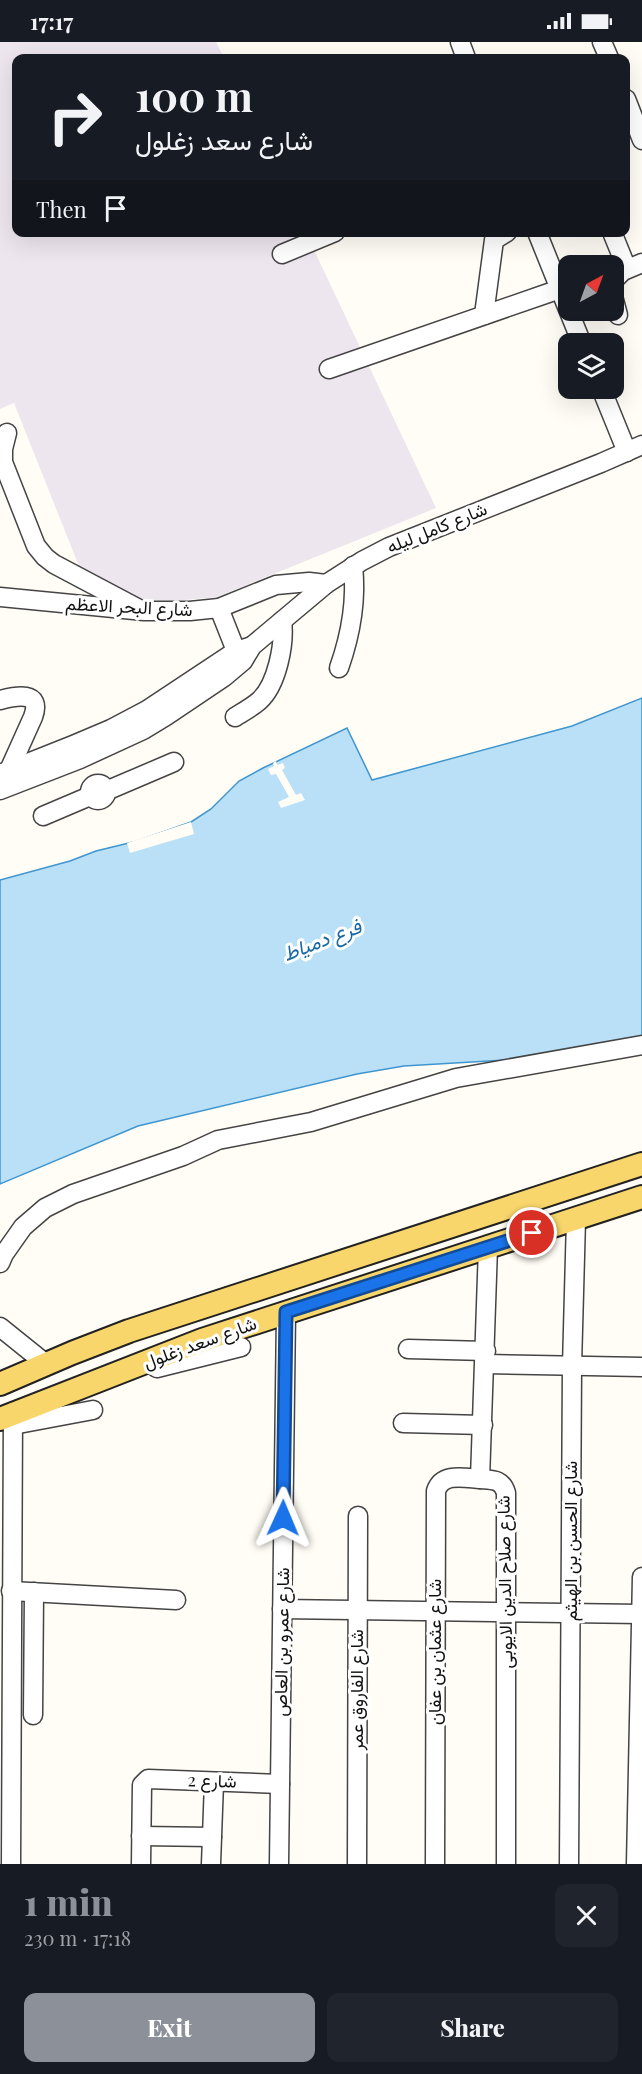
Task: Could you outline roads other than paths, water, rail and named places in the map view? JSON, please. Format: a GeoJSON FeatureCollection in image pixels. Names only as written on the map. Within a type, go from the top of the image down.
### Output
{"type":"FeatureCollection","features":[{"type":"Feature","properties":{"kind":"main road","name":"شارع سعد زغلول"},"geometry":{"type":"LineString","coordinates":[[0,1384],[129,1331],[642,1164]]}},
{"type":"Feature","properties":{"kind":"main road","name":"شارع سعد زغلول"},"geometry":{"type":"LineString","coordinates":[[9,1419],[202,1340],[642,1197]]}},
{"type":"Feature","properties":{"kind":"main road"},"geometry":{"type":"LineString","coordinates":[[386,1248],[384,1252],[387,1258],[417,1269],[432,1243],[431,1238],[427,1235]]}},
{"type":"Feature","properties":{"kind":"street"},"geometry":{"type":"LineString","coordinates":[[638,118],[642,140]]}},
{"type":"Feature","properties":{"kind":"street"},"geometry":{"type":"LineString","coordinates":[[282,255],[323,237]]}},
{"type":"Feature","properties":{"kind":"street"},"geometry":{"type":"LineString","coordinates":[[484,315],[494,240],[499,237]]}},
{"type":"Feature","properties":{"kind":"street"},"geometry":{"type":"LineString","coordinates":[[539,237],[558,284]]}},
{"type":"Feature","properties":{"kind":"street"},"geometry":{"type":"LineString","coordinates":[[614,237],[628,271]]}},
{"type":"Feature","properties":{"kind":"street"},"geometry":{"type":"LineString","coordinates":[[329,369],[558,290]]}},
{"type":"Feature","properties":{"kind":"street"},"geometry":{"type":"LineString","coordinates":[[607,399],[634,448]]}},
{"type":"Feature","properties":{"kind":"street"},"geometry":{"type":"LineString","coordinates":[[6,433],[3,462],[36,546],[54,564],[144,611]]}},
{"type":"Feature","properties":{"kind":"street","name":"شارع كامل ليله"},"geometry":{"type":"LineString","coordinates":[[4,772],[77,752],[143,730],[224,677],[244,653],[326,585],[354,566],[389,547],[634,448]]}},
{"type":"Feature","properties":{"kind":"street"},"geometry":{"type":"LineString","coordinates":[[339,668],[352,627],[356,588],[354,566]]}},
{"type":"Feature","properties":{"kind":"street","name":"شارع البحر الاعظم"},"geometry":{"type":"LineString","coordinates":[[0,597],[144,611],[190,612],[219,608],[276,585],[309,582],[326,585]]}},
{"type":"Feature","properties":{"kind":"street"},"geometry":{"type":"LineString","coordinates":[[219,608],[244,653]]}},
{"type":"Feature","properties":{"kind":"street"},"geometry":{"type":"LineString","coordinates":[[235,717],[259,702],[266,692],[278,667],[282,650],[284,636],[282,621]]}},
{"type":"Feature","properties":{"kind":"street"},"geometry":{"type":"LineString","coordinates":[[0,700],[21,695],[30,699],[35,708],[33,717],[4,772],[0,790]]}},
{"type":"Feature","properties":{"kind":"street"},"geometry":{"type":"LineString","coordinates":[[77,752],[97,790]]}},
{"type":"Feature","properties":{"kind":"street","name":"شارع كامل ليله"},"geometry":{"type":"LineString","coordinates":[[0,790],[77,752]]}},
{"type":"Feature","properties":{"kind":"street"},"geometry":{"type":"LineString","coordinates":[[43,816],[97,790],[174,762]]}},
{"type":"Feature","properties":{"kind":"street"},"geometry":{"type":"LineString","coordinates":[[2,1259],[23,1227],[45,1208],[73,1194],[183,1156],[218,1140],[311,1122],[456,1078],[642,1045]]}},
{"type":"Feature","properties":{"kind":"street","name":"شارع الحسن بن الهيثم"},"geometry":{"type":"LineString","coordinates":[[569,1864],[572,1366],[576,1219]]}},
{"type":"Feature","properties":{"kind":"street","name":"شارع صلاح الدين الايوبى"},"geometry":{"type":"LineString","coordinates":[[488,1247],[480,1479],[499,1482],[505,1490],[506,1864]]}},
{"type":"Feature","properties":{"kind":"street","name":"شارع عمرو بن العاص"},"geometry":{"type":"LineString","coordinates":[[279,1864],[286,1312]]}},
{"type":"Feature","properties":{"kind":"street"},"geometry":{"type":"LineString","coordinates":[[0,1327],[46,1364]]}},
{"type":"Feature","properties":{"kind":"street"},"geometry":{"type":"LineString","coordinates":[[153,1359],[154,1366],[157,1368],[241,1347]]}},
{"type":"Feature","properties":{"kind":"street"},"geometry":{"type":"LineString","coordinates":[[408,1349],[572,1366],[642,1367]]}},
{"type":"Feature","properties":{"kind":"street"},"geometry":{"type":"LineString","coordinates":[[11,1864],[11,1591],[7,1484],[9,1419],[93,1410]]}},
{"type":"Feature","properties":{"kind":"street"},"geometry":{"type":"LineString","coordinates":[[403,1423],[483,1425]]}},
{"type":"Feature","properties":{"kind":"street","name":"شارع عثمان بن عفان"},"geometry":{"type":"LineString","coordinates":[[435,1864],[437,1486],[443,1479],[448,1478],[480,1479]]}},
{"type":"Feature","properties":{"kind":"street","name":"شارع الفاروق عمر"},"geometry":{"type":"LineString","coordinates":[[357,1864],[358,1516]]}},
{"type":"Feature","properties":{"kind":"street"},"geometry":{"type":"LineString","coordinates":[[636,1864],[642,1577]]}},
{"type":"Feature","properties":{"kind":"street"},"geometry":{"type":"LineString","coordinates":[[11,1591],[176,1600]]}},
{"type":"Feature","properties":{"kind":"street"},"geometry":{"type":"LineString","coordinates":[[33,1715],[34,1592]]}},
{"type":"Feature","properties":{"kind":"street"},"geometry":{"type":"LineString","coordinates":[[282,1609],[642,1614]]}},
{"type":"Feature","properties":{"kind":"street","name":"شارع 2"},"geometry":{"type":"LineString","coordinates":[[141,1836],[142,1785],[148,1779],[280,1784]]}},
{"type":"Feature","properties":{"kind":"street"},"geometry":{"type":"LineString","coordinates":[[211,1864],[214,1782]]}},
{"type":"Feature","properties":{"kind":"street"},"geometry":{"type":"LineString","coordinates":[[141,1864],[141,1836],[212,1837]]}},
{"type":"Feature","properties":{"kind":"water","name":"فرع دمياط"},"geometry":{"type":"Polygon","coordinates":[[[642,698],[642,1052],[404,1066],[357,1074],[138,1126],[0,1184],[0,880],[137,841],[191,822],[211,809],[239,781],[347,728],[372,780],[572,726],[642,698]]]}}]}
